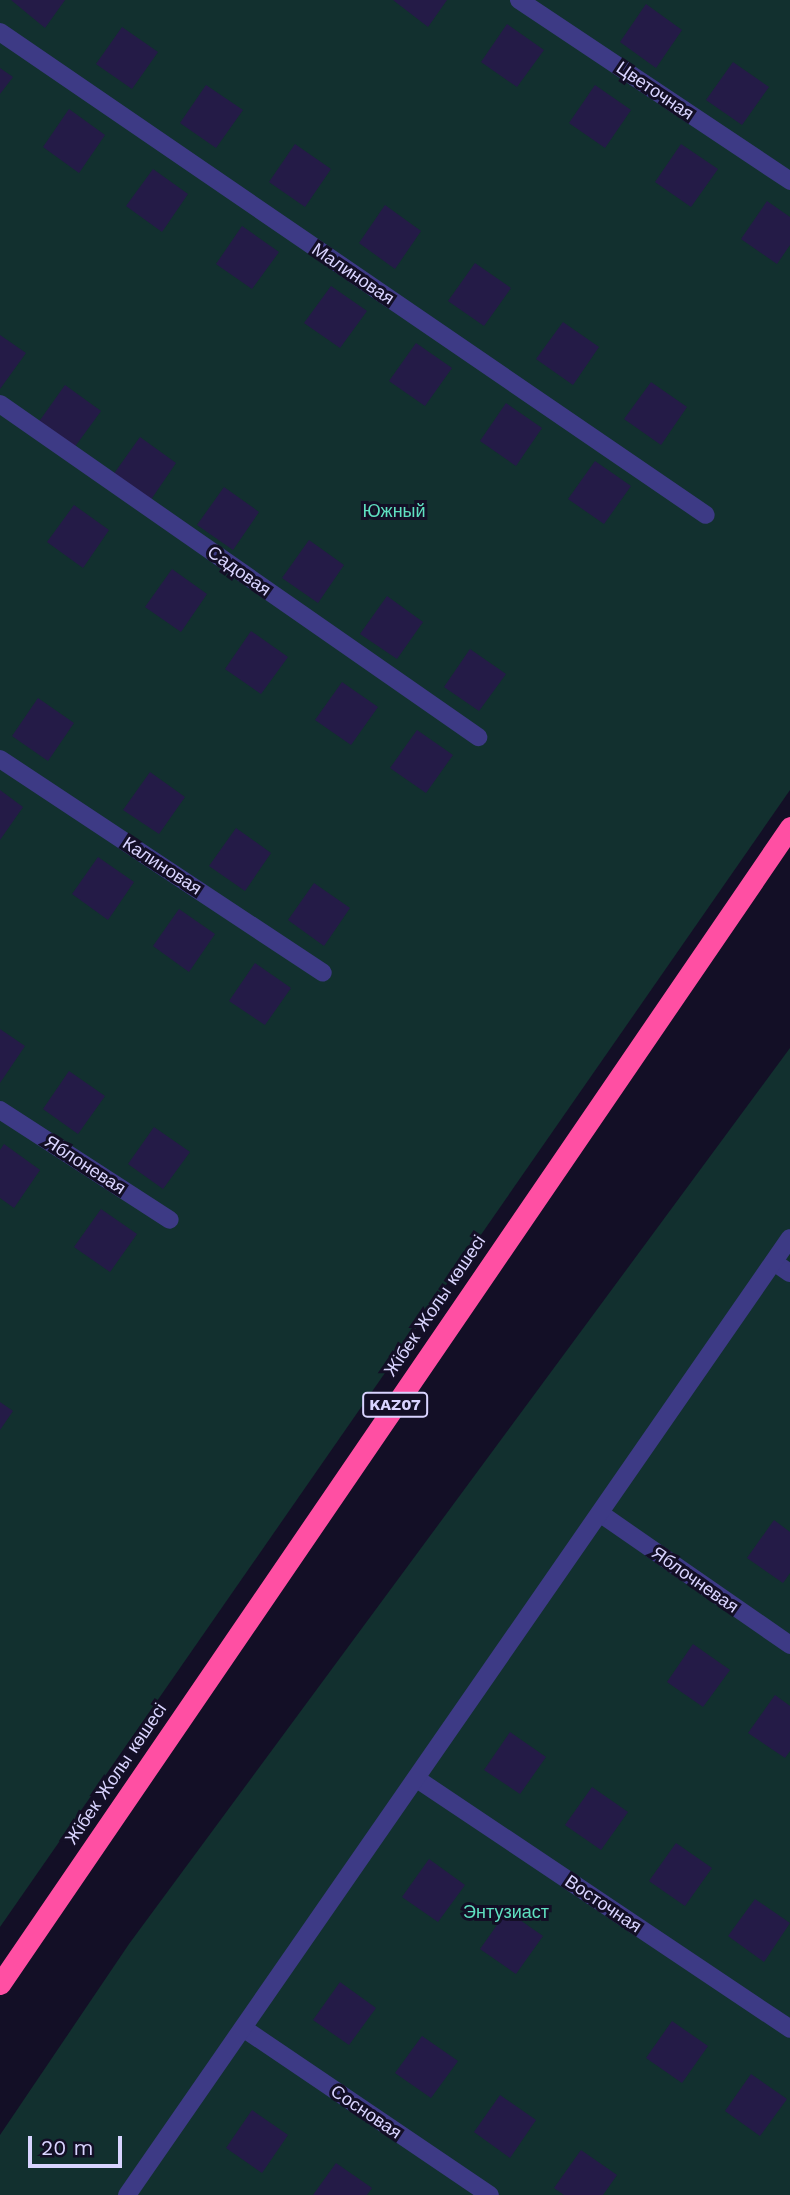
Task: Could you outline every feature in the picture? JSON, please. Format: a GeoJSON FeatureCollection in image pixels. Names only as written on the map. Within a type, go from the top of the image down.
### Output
{"type":"FeatureCollection","features":[{"type":"Feature","properties":{"kind":"highway","name":"Жібек Жолы көшесі"},"geometry":{"type":"LineString","coordinates":[[0,1984],[790,827]]}},
{"type":"Feature","properties":{"kind":"street","name":"Цветочная"},"geometry":{"type":"LineString","coordinates":[[519,0],[790,181]]}},
{"type":"Feature","properties":{"kind":"street","name":"Малиновая"},"geometry":{"type":"LineString","coordinates":[[0,32],[706,515]]}},
{"type":"Feature","properties":{"kind":"street","name":"Садовая"},"geometry":{"type":"LineString","coordinates":[[0,404],[478,737]]}},
{"type":"Feature","properties":{"kind":"street","name":"Калиновая"},"geometry":{"type":"LineString","coordinates":[[0,759],[323,973]]}},
{"type":"Feature","properties":{"kind":"street","name":"Яблоневая"},"geometry":{"type":"LineString","coordinates":[[0,1110],[170,1220]]}},
{"type":"Feature","properties":{"kind":"street"},"geometry":{"type":"LineString","coordinates":[[127,2195],[790,1238]]}},
{"type":"Feature","properties":{"kind":"street"},"geometry":{"type":"LineString","coordinates":[[774,1262],[790,1273]]}},
{"type":"Feature","properties":{"kind":"street","name":"Яблочневая"},"geometry":{"type":"LineString","coordinates":[[601,1514],[790,1645]]}},
{"type":"Feature","properties":{"kind":"street","name":"Восточная"},"geometry":{"type":"LineString","coordinates":[[417,1779],[790,2029]]}},
{"type":"Feature","properties":{"kind":"street","name":"Сосновая"},"geometry":{"type":"LineString","coordinates":[[243,2028],[490,2195]]}},
{"type":"Feature","properties":{"kind":"green space","name":"Южный"},"geometry":{"type":"Polygon","coordinates":[[[0,0],[790,0],[790,790],[0,1927],[0,0]]]}},
{"type":"Feature","properties":{"kind":"green space","name":"Энтузиаст"},"geometry":{"type":"Polygon","coordinates":[[[790,1048],[790,2195],[0,2195],[0,2135],[129,1944],[790,1048]]]}},
{"type":"Feature","properties":{"kind":"building"},"geometry":{"type":"Polygon","coordinates":[[[11,0],[65,0],[45,28],[11,0]]]}},
{"type":"Feature","properties":{"kind":"building"},"geometry":{"type":"Polygon","coordinates":[[[393,0],[447,0],[428,27],[393,0]]]}},
{"type":"Feature","properties":{"kind":"building"},"geometry":{"type":"Polygon","coordinates":[[[646,4],[682,30],[656,68],[620,42],[646,4]]]}},
{"type":"Feature","properties":{"kind":"building"},"geometry":{"type":"Polygon","coordinates":[[[507,24],[544,50],[517,87],[481,62],[507,24]]]}},
{"type":"Feature","properties":{"kind":"building"},"geometry":{"type":"Polygon","coordinates":[[[122,27],[158,52],[132,89],[96,64],[122,27]]]}},
{"type":"Feature","properties":{"kind":"building"},"geometry":{"type":"Polygon","coordinates":[[[733,62],[769,87],[742,125],[706,100],[733,62]]]}},
{"type":"Feature","properties":{"kind":"building"},"geometry":{"type":"Polygon","coordinates":[[[0,68],[13,77],[0,94],[0,68]]]}},
{"type":"Feature","properties":{"kind":"building"},"geometry":{"type":"Polygon","coordinates":[[[206,85],[243,110],[216,148],[180,123],[206,85]]]}},
{"type":"Feature","properties":{"kind":"building"},"geometry":{"type":"Polygon","coordinates":[[[595,85],[631,110],[605,148],[569,123],[595,85]]]}},
{"type":"Feature","properties":{"kind":"building"},"geometry":{"type":"Polygon","coordinates":[[[69,109],[105,135],[79,173],[43,147],[69,109]]]}},
{"type":"Feature","properties":{"kind":"building"},"geometry":{"type":"Polygon","coordinates":[[[295,144],[331,169],[305,207],[269,182],[295,144]]]}},
{"type":"Feature","properties":{"kind":"building"},"geometry":{"type":"Polygon","coordinates":[[[681,144],[718,169],[691,207],[655,182],[681,144]]]}},
{"type":"Feature","properties":{"kind":"building"},"geometry":{"type":"Polygon","coordinates":[[[153,169],[188,194],[162,232],[126,206],[153,169]]]}},
{"type":"Feature","properties":{"kind":"building"},"geometry":{"type":"Polygon","coordinates":[[[767,201],[790,217],[790,245],[777,264],[741,239],[767,201]]]}},
{"type":"Feature","properties":{"kind":"building"},"geometry":{"type":"Polygon","coordinates":[[[385,205],[421,231],[395,269],[359,243],[385,205]]]}},
{"type":"Feature","properties":{"kind":"building"},"geometry":{"type":"Polygon","coordinates":[[[242,226],[279,252],[252,289],[216,264],[242,226]]]}},
{"type":"Feature","properties":{"kind":"building"},"geometry":{"type":"Polygon","coordinates":[[[475,263],[511,288],[484,326],[448,301],[475,263]]]}},
{"type":"Feature","properties":{"kind":"building"},"geometry":{"type":"Polygon","coordinates":[[[331,286],[367,311],[340,348],[304,323],[331,286]]]}},
{"type":"Feature","properties":{"kind":"building"},"geometry":{"type":"Polygon","coordinates":[[[563,322],[599,347],[573,385],[536,359],[563,322]]]}},
{"type":"Feature","properties":{"kind":"building"},"geometry":{"type":"Polygon","coordinates":[[[0,335],[26,353],[0,389],[0,335]]]}},
{"type":"Feature","properties":{"kind":"building"},"geometry":{"type":"Polygon","coordinates":[[[416,343],[452,368],[425,406],[389,381],[416,343]]]}},
{"type":"Feature","properties":{"kind":"building"},"geometry":{"type":"Polygon","coordinates":[[[651,382],[687,407],[661,445],[624,419],[651,382]]]}},
{"type":"Feature","properties":{"kind":"building"},"geometry":{"type":"Polygon","coordinates":[[[65,385],[101,411],[74,448],[38,423],[65,385]]]}},
{"type":"Feature","properties":{"kind":"building"},"geometry":{"type":"Polygon","coordinates":[[[506,403],[542,428],[516,466],[480,441],[506,403]]]}},
{"type":"Feature","properties":{"kind":"building"},"geometry":{"type":"Polygon","coordinates":[[[140,437],[176,463],[150,501],[113,475],[140,437]]]}},
{"type":"Feature","properties":{"kind":"building"},"geometry":{"type":"Polygon","coordinates":[[[595,461],[631,486],[604,524],[568,499],[595,461]]]}},
{"type":"Feature","properties":{"kind":"building"},"geometry":{"type":"Polygon","coordinates":[[[224,487],[259,512],[233,550],[197,525],[224,487]]]}},
{"type":"Feature","properties":{"kind":"building"},"geometry":{"type":"Polygon","coordinates":[[[74,505],[109,530],[83,568],[47,542],[74,505]]]}},
{"type":"Feature","properties":{"kind":"building"},"geometry":{"type":"Polygon","coordinates":[[[309,540],[344,565],[318,603],[282,578],[309,540]]]}},
{"type":"Feature","properties":{"kind":"building"},"geometry":{"type":"Polygon","coordinates":[[[172,569],[207,594],[181,632],[145,607],[172,569]]]}},
{"type":"Feature","properties":{"kind":"building"},"geometry":{"type":"Polygon","coordinates":[[[387,596],[423,622],[397,659],[360,634],[387,596]]]}},
{"type":"Feature","properties":{"kind":"building"},"geometry":{"type":"Polygon","coordinates":[[[251,631],[288,657],[261,694],[225,669],[251,631]]]}},
{"type":"Feature","properties":{"kind":"building"},"geometry":{"type":"Polygon","coordinates":[[[470,649],[506,674],[479,711],[444,687],[470,649]]]}},
{"type":"Feature","properties":{"kind":"building"},"geometry":{"type":"Polygon","coordinates":[[[342,682],[378,707],[351,745],[315,720],[342,682]]]}},
{"type":"Feature","properties":{"kind":"building"},"geometry":{"type":"Polygon","coordinates":[[[38,698],[74,723],[48,761],[12,736],[38,698]]]}},
{"type":"Feature","properties":{"kind":"building"},"geometry":{"type":"Polygon","coordinates":[[[417,730],[453,755],[426,793],[390,768],[417,730]]]}},
{"type":"Feature","properties":{"kind":"building"},"geometry":{"type":"Polygon","coordinates":[[[150,772],[185,797],[159,834],[123,810],[150,772]]]}},
{"type":"Feature","properties":{"kind":"building"},"geometry":{"type":"Polygon","coordinates":[[[0,790],[23,807],[0,840],[0,790]]]}},
{"type":"Feature","properties":{"kind":"building"},"geometry":{"type":"Polygon","coordinates":[[[236,828],[271,853],[245,891],[209,866],[236,828]]]}},
{"type":"Feature","properties":{"kind":"building"},"geometry":{"type":"Polygon","coordinates":[[[98,857],[134,882],[108,920],[72,894],[98,857]]]}},
{"type":"Feature","properties":{"kind":"building"},"geometry":{"type":"Polygon","coordinates":[[[314,883],[350,908],[324,946],[288,920],[314,883]]]}},
{"type":"Feature","properties":{"kind":"building"},"geometry":{"type":"Polygon","coordinates":[[[179,909],[215,934],[189,972],[153,946],[179,909]]]}},
{"type":"Feature","properties":{"kind":"building"},"geometry":{"type":"Polygon","coordinates":[[[255,963],[291,988],[265,1025],[229,1001],[255,963]]]}},
{"type":"Feature","properties":{"kind":"building"},"geometry":{"type":"Polygon","coordinates":[[[0,1029],[25,1046],[0,1083],[0,1029]]]}},
{"type":"Feature","properties":{"kind":"building"},"geometry":{"type":"Polygon","coordinates":[[[69,1071],[105,1096],[78,1134],[43,1109],[69,1071]]]}},
{"type":"Feature","properties":{"kind":"building"},"geometry":{"type":"Polygon","coordinates":[[[154,1127],[190,1152],[163,1189],[128,1164],[154,1127]]]}},
{"type":"Feature","properties":{"kind":"building"},"geometry":{"type":"Polygon","coordinates":[[[4,1144],[40,1170],[14,1208],[0,1198],[0,1150],[4,1144]]]}},
{"type":"Feature","properties":{"kind":"building"},"geometry":{"type":"Polygon","coordinates":[[[101,1209],[137,1234],[110,1272],[74,1247],[101,1209]]]}},
{"type":"Feature","properties":{"kind":"building"},"geometry":{"type":"Polygon","coordinates":[[[0,1402],[13,1411],[0,1430],[0,1402]]]}},
{"type":"Feature","properties":{"kind":"building"},"geometry":{"type":"Polygon","coordinates":[[[774,1520],[790,1532],[790,1573],[783,1583],[747,1558],[774,1520]]]}},
{"type":"Feature","properties":{"kind":"building"},"geometry":{"type":"Polygon","coordinates":[[[693,1644],[730,1670],[703,1707],[667,1682],[693,1644]]]}},
{"type":"Feature","properties":{"kind":"building"},"geometry":{"type":"Polygon","coordinates":[[[775,1695],[790,1706],[790,1751],[785,1758],[748,1733],[775,1695]]]}},
{"type":"Feature","properties":{"kind":"building"},"geometry":{"type":"Polygon","coordinates":[[[510,1732],[546,1757],[520,1794],[484,1770],[510,1732]]]}},
{"type":"Feature","properties":{"kind":"building"},"geometry":{"type":"Polygon","coordinates":[[[592,1787],[628,1812],[601,1850],[565,1825],[592,1787]]]}},
{"type":"Feature","properties":{"kind":"building"},"geometry":{"type":"Polygon","coordinates":[[[676,1843],[712,1868],[685,1906],[649,1881],[676,1843]]]}},
{"type":"Feature","properties":{"kind":"building"},"geometry":{"type":"Polygon","coordinates":[[[429,1859],[465,1885],[438,1922],[402,1897],[429,1859]]]}},
{"type":"Feature","properties":{"kind":"building"},"geometry":{"type":"Polygon","coordinates":[[[755,1899],[790,1923],[764,1962],[728,1936],[755,1899]]]}},
{"type":"Feature","properties":{"kind":"building"},"geometry":{"type":"Polygon","coordinates":[[[507,1911],[543,1936],[516,1974],[480,1949],[507,1911]]]}},
{"type":"Feature","properties":{"kind":"building"},"geometry":{"type":"Polygon","coordinates":[[[340,1982],[376,2008],[349,2045],[313,2020],[340,1982]]]}},
{"type":"Feature","properties":{"kind":"building"},"geometry":{"type":"Polygon","coordinates":[[[672,2021],[708,2046],[682,2083],[646,2058],[672,2021]]]}},
{"type":"Feature","properties":{"kind":"building"},"geometry":{"type":"Polygon","coordinates":[[[422,2036],[458,2061],[431,2098],[395,2073],[422,2036]]]}},
{"type":"Feature","properties":{"kind":"building"},"geometry":{"type":"Polygon","coordinates":[[[751,2074],[787,2099],[760,2136],[725,2111],[751,2074]]]}},
{"type":"Feature","properties":{"kind":"building"},"geometry":{"type":"Polygon","coordinates":[[[500,2095],[536,2120],[510,2158],[474,2132],[500,2095]]]}},
{"type":"Feature","properties":{"kind":"building"},"geometry":{"type":"Polygon","coordinates":[[[252,2110],[288,2135],[262,2173],[226,2148],[252,2110]]]}},
{"type":"Feature","properties":{"kind":"building"},"geometry":{"type":"Polygon","coordinates":[[[581,2150],[617,2175],[603,2195],[564,2195],[554,2188],[581,2150]]]}},
{"type":"Feature","properties":{"kind":"building"},"geometry":{"type":"Polygon","coordinates":[[[336,2163],[372,2188],[367,2195],[313,2195],[336,2163]]]}}]}
